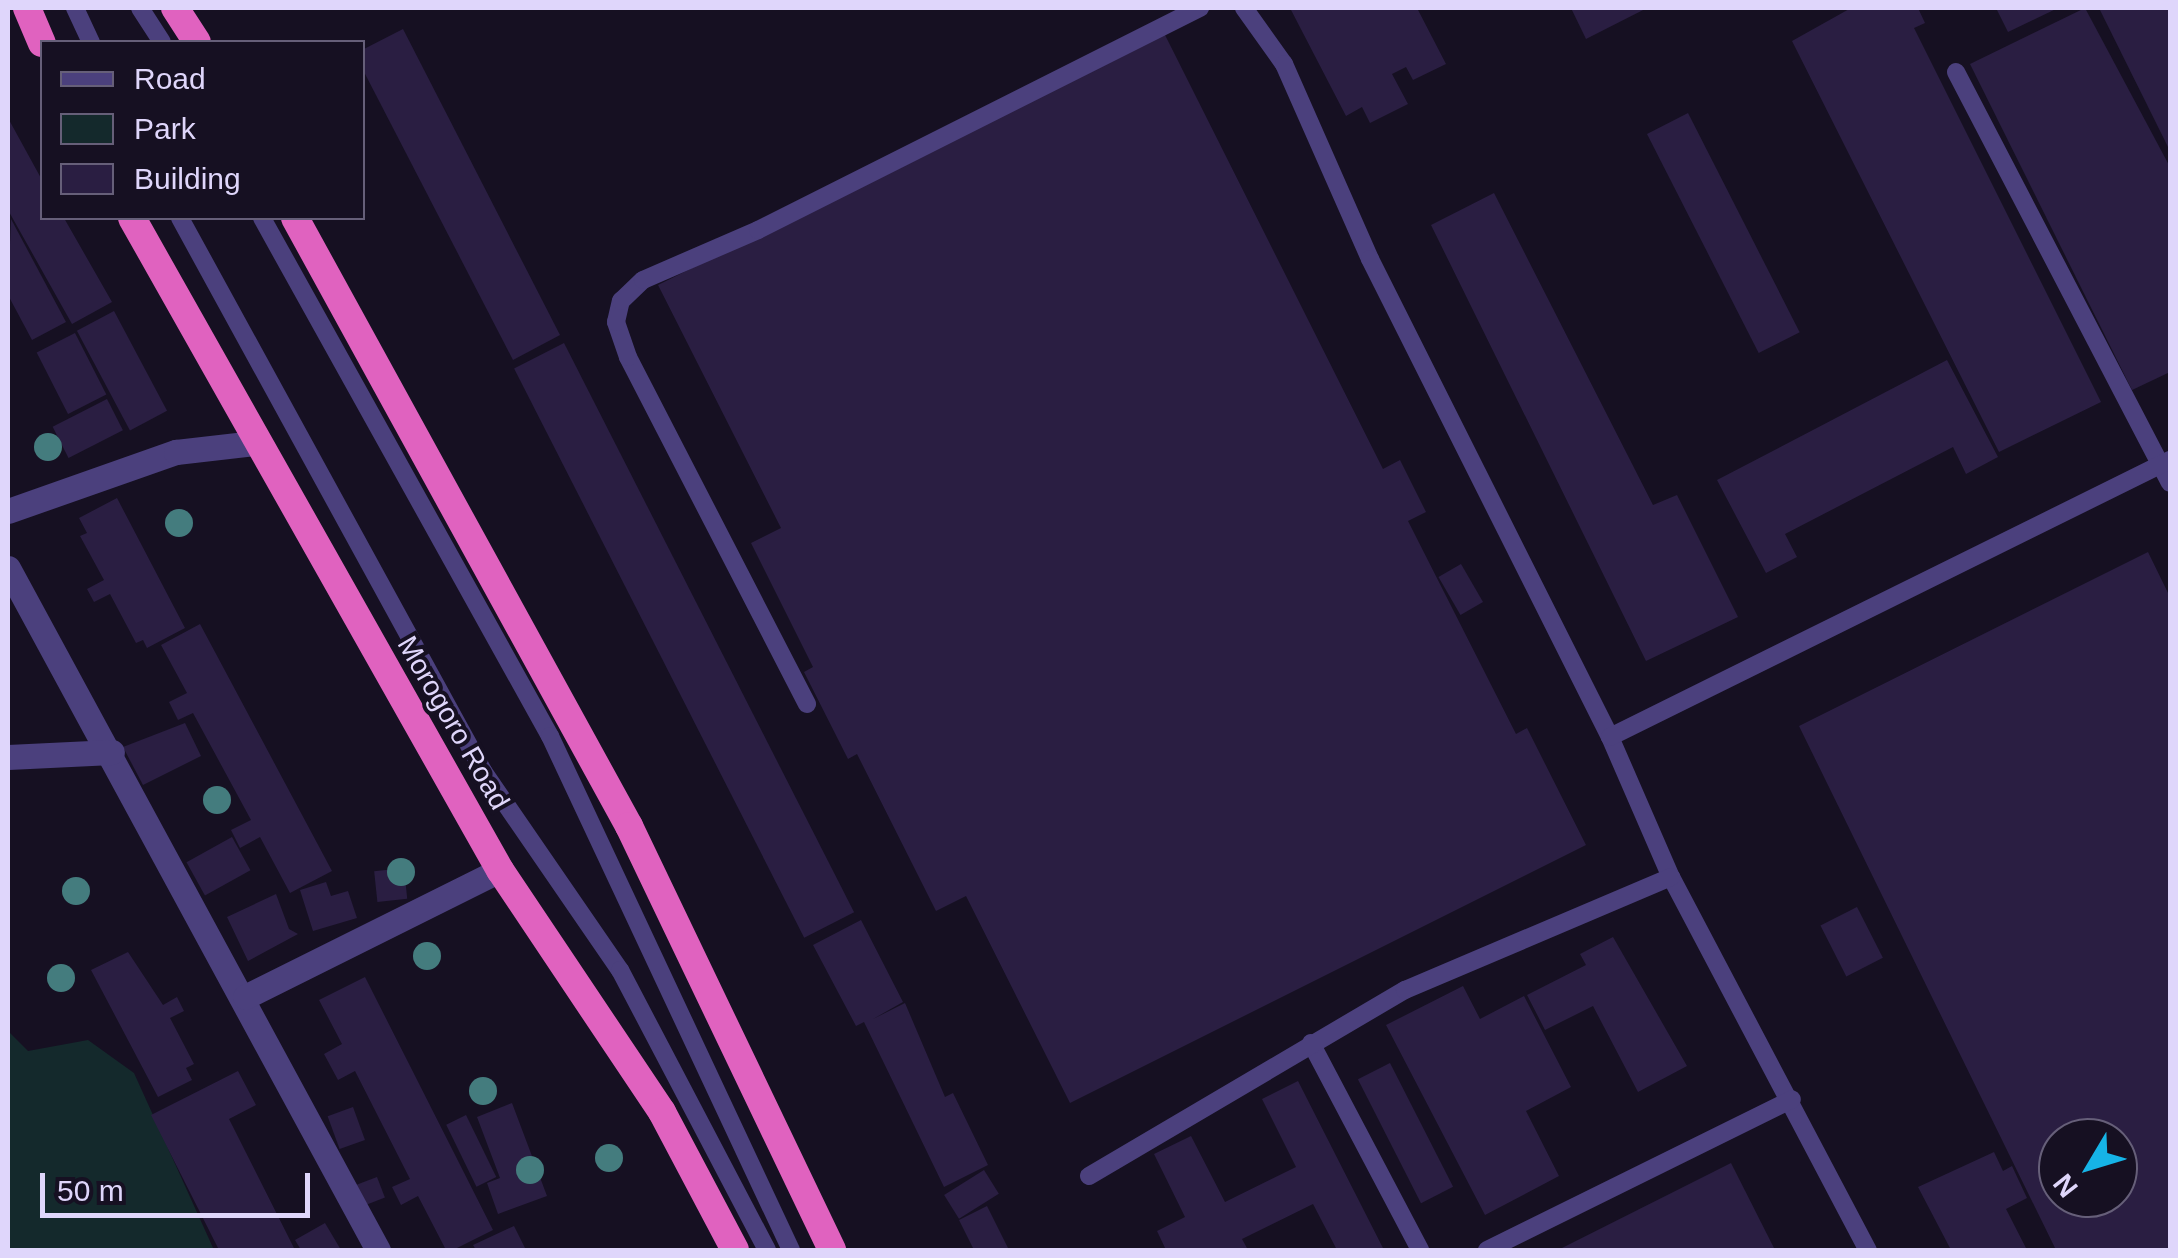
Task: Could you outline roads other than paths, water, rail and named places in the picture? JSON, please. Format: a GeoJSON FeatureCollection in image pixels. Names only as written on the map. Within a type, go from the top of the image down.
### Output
{"type":"FeatureCollection","features":[{"type":"Feature","properties":{"kind":"highway"},"geometry":{"type":"LineString","coordinates":[[27,8],[41,40]]}},
{"type":"Feature","properties":{"kind":"highway"},"geometry":{"type":"LineString","coordinates":[[175,8],[195,40]]}},
{"type":"Feature","properties":{"kind":"highway","name":"Morogoro Road"},"geometry":{"type":"LineString","coordinates":[[133,220],[254,443],[500,870],[662,1112],[735,1250]]}},
{"type":"Feature","properties":{"kind":"highway"},"geometry":{"type":"LineString","coordinates":[[296,220],[630,826],[832,1250]]}},
{"type":"Feature","properties":{"kind":"street"},"geometry":{"type":"LineString","coordinates":[[8,511],[176,452],[254,443]]}},
{"type":"Feature","properties":{"kind":"street"},"geometry":{"type":"LineString","coordinates":[[8,568],[245,997],[378,1250]]}},
{"type":"Feature","properties":{"kind":"street"},"geometry":{"type":"LineString","coordinates":[[8,757],[112,752]]}},
{"type":"Feature","properties":{"kind":"street"},"geometry":{"type":"LineString","coordinates":[[245,997],[500,870]]}},
{"type":"Feature","properties":{"kind":"lane"},"geometry":{"type":"LineString","coordinates":[[75,8],[90,40]]}},
{"type":"Feature","properties":{"kind":"lane"},"geometry":{"type":"LineString","coordinates":[[140,8],[161,40]]}},
{"type":"Feature","properties":{"kind":"lane"},"geometry":{"type":"LineString","coordinates":[[807,704],[628,357],[616,322],[621,301],[643,280],[758,230],[1200,8]]}},
{"type":"Feature","properties":{"kind":"lane"},"geometry":{"type":"LineString","coordinates":[[1244,8],[1284,64],[1370,259],[1610,737],[1671,877],[1868,1250]]}},
{"type":"Feature","properties":{"kind":"lane"},"geometry":{"type":"LineString","coordinates":[[1956,72],[2166,462],[2170,484]]}},
{"type":"Feature","properties":{"kind":"lane","name":"Morogoro Road"},"geometry":{"type":"LineString","coordinates":[[181,220],[483,771],[620,970],[767,1250]]}},
{"type":"Feature","properties":{"kind":"lane"},"geometry":{"type":"LineString","coordinates":[[263,220],[550,736],[791,1250]]}},
{"type":"Feature","properties":{"kind":"lane"},"geometry":{"type":"LineString","coordinates":[[1610,737],[2166,462]]}},
{"type":"Feature","properties":{"kind":"lane"},"geometry":{"type":"LineString","coordinates":[[1089,1176],[1405,990],[1671,877]]}},
{"type":"Feature","properties":{"kind":"lane"},"geometry":{"type":"LineString","coordinates":[[1311,1043],[1420,1250]]}},
{"type":"Feature","properties":{"kind":"lane"},"geometry":{"type":"LineString","coordinates":[[1487,1250],[1792,1100]]}}]}
